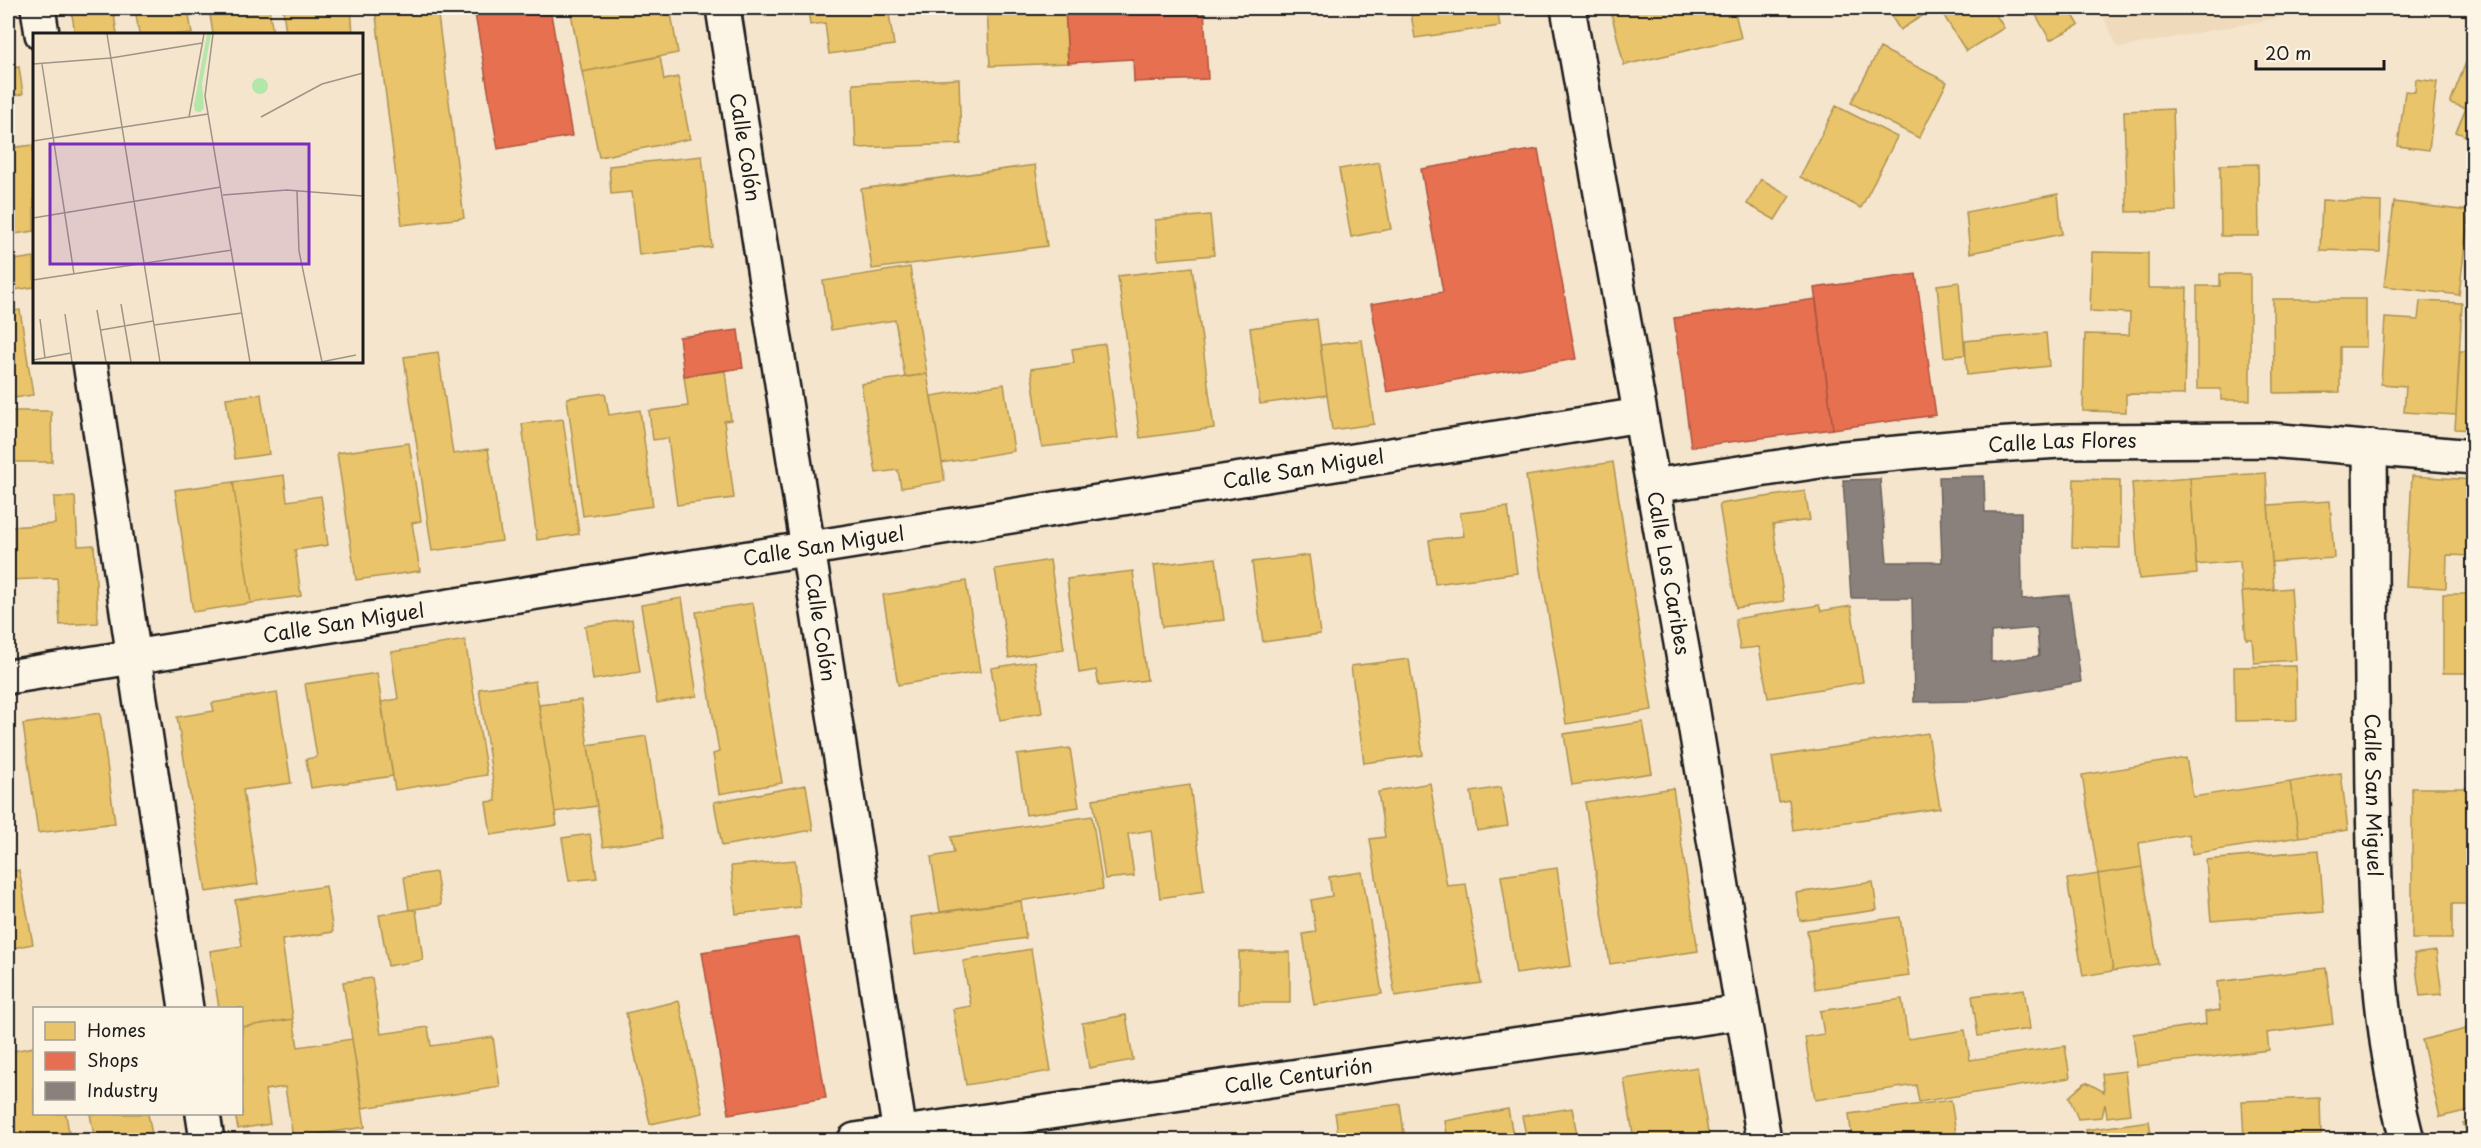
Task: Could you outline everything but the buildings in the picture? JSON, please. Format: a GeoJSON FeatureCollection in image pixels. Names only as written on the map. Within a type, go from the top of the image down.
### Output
{"type":"FeatureCollection","features":[{"type":"Feature","properties":{"kind":"street"},"geometry":{"type":"LineString","coordinates":[[38,8],[42,33]]}},
{"type":"Feature","properties":{"kind":"street","name":"Calle Colón"},"geometry":{"type":"LineString","coordinates":[[723,8],[900,1137]]}},
{"type":"Feature","properties":{"kind":"street","name":"Calle Los Caribes"},"geometry":{"type":"LineString","coordinates":[[1568,8],[1689,688],[1764,1140]]}},
{"type":"Feature","properties":{"kind":"street"},"geometry":{"type":"LineString","coordinates":[[90,363],[186,1007]]}},
{"type":"Feature","properties":{"kind":"street","name":"Calle San Miguel"},"geometry":{"type":"LineString","coordinates":[[8,676],[1641,415]]}},
{"type":"Feature","properties":{"kind":"street","name":"Calle Las Flores"},"geometry":{"type":"LineString","coordinates":[[1653,486],[1833,459],[1961,447],[2060,441],[2269,441],[2370,447],[2474,457]]}},
{"type":"Feature","properties":{"kind":"street","name":"Calle San Miguel"},"geometry":{"type":"LineString","coordinates":[[2370,447],[2377,956],[2383,1020],[2396,1100],[2407,1140]]}},
{"type":"Feature","properties":{"kind":"street","name":"Calle Centurión"},"geometry":{"type":"LineString","coordinates":[[855,1140],[900,1137],[1743,1012]]}},
{"type":"Feature","properties":{"kind":"street"},"geometry":{"type":"LineString","coordinates":[[203,1115],[207,1140]]}},
{"type":"Feature","properties":{"kind":"shaded area"},"geometry":{"type":"Polygon","coordinates":[[[2099,8],[2330,8],[2118,48],[2099,8]]]}}]}
